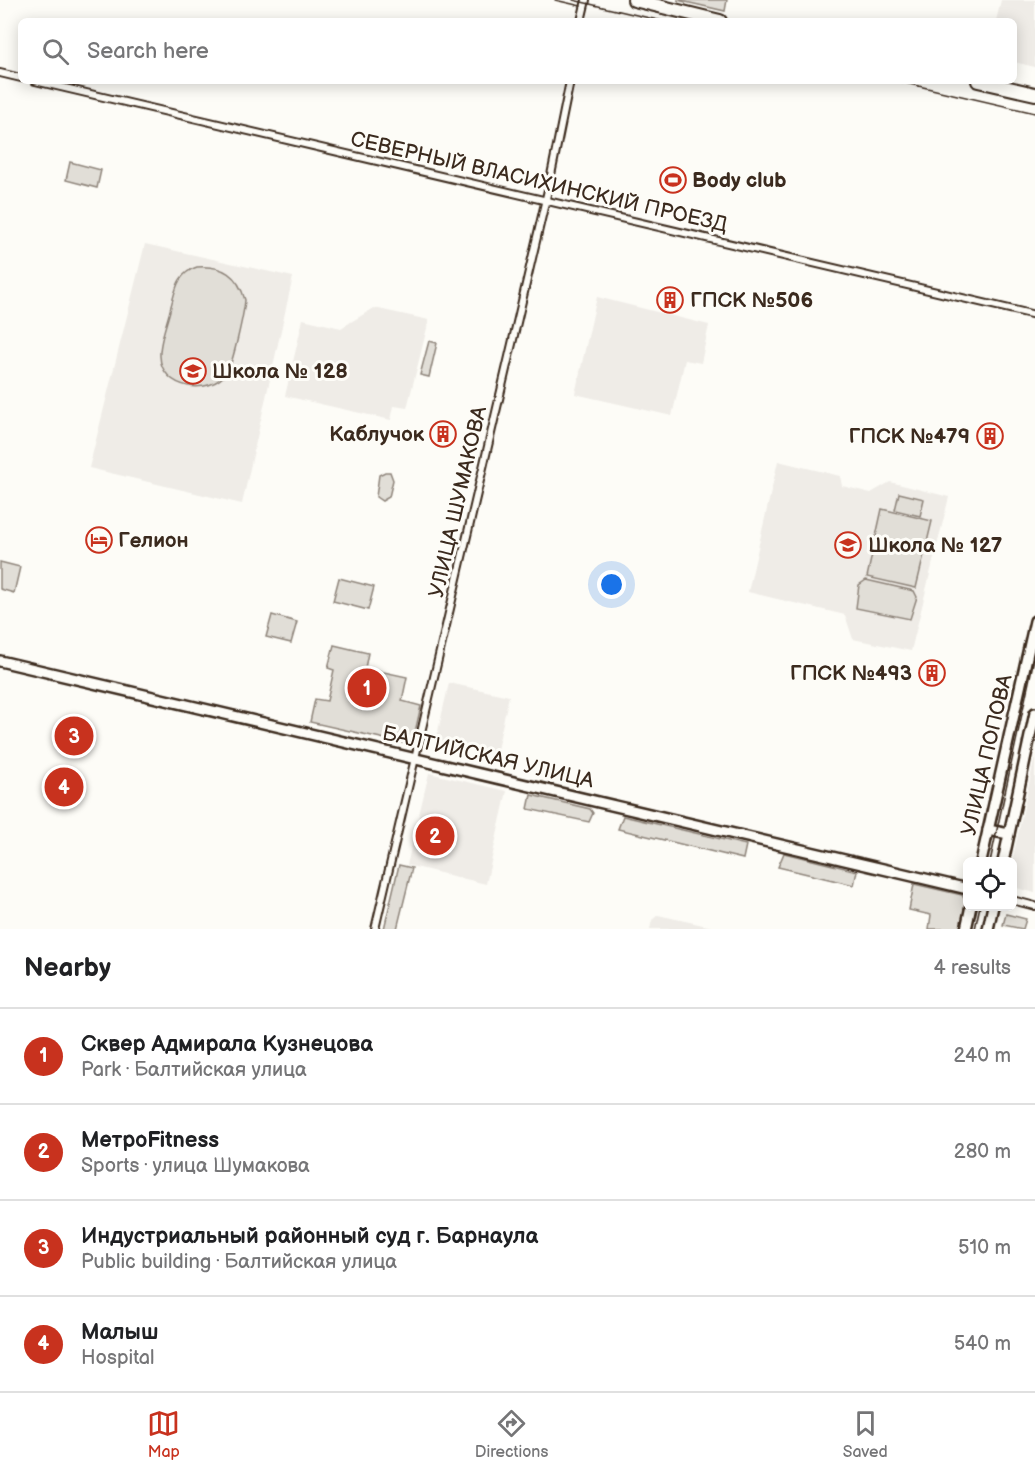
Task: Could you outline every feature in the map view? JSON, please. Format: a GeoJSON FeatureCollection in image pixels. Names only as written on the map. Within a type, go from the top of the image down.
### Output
{"type":"FeatureCollection","features":[{"type":"Feature","properties":{"kind":"highway"},"geometry":{"type":"LineString","coordinates":[[634,0],[708,18]]}},
{"type":"Feature","properties":{"kind":"highway"},"geometry":{"type":"LineString","coordinates":[[991,84],[1035,94]]}},
{"type":"Feature","properties":{"kind":"main road","name":"УЛИЦА ПОПОВА"},"geometry":{"type":"LineString","coordinates":[[982,857],[1035,621]]}},
{"type":"Feature","properties":{"kind":"main road","name":"БАЛТИЙСКАЯ УЛИЦА"},"geometry":{"type":"LineString","coordinates":[[0,661],[963,888]]}},
{"type":"Feature","properties":{"kind":"main road","name":"УЛИЦА ПОПОВА"},"geometry":{"type":"LineString","coordinates":[[1004,857],[1035,713]]}},
{"type":"Feature","properties":{"kind":"main road"},"geometry":{"type":"LineString","coordinates":[[988,830],[1009,834]]}},
{"type":"Feature","properties":{"kind":"main road"},"geometry":{"type":"LineString","coordinates":[[966,929],[970,911]]}},
{"type":"Feature","properties":{"kind":"main road"},"geometry":{"type":"LineString","coordinates":[[988,929],[992,911]]}},
{"type":"Feature","properties":{"kind":"street"},"geometry":{"type":"LineString","coordinates":[[582,18],[586,0]]}},
{"type":"Feature","properties":{"kind":"street"},"geometry":{"type":"LineString","coordinates":[[0,73],[18,77]]}},
{"type":"Feature","properties":{"kind":"street","name":"СЕВЕРНЫЙ ВЛАСИХИНСКИЙ ПРОЕЗД"},"geometry":{"type":"LineString","coordinates":[[48,84],[1035,315]]}},
{"type":"Feature","properties":{"kind":"street","name":"УЛИЦА ШУМАКОВА"},"geometry":{"type":"LineString","coordinates":[[375,929],[546,200],[569,84]]}},
{"type":"Feature","properties":{"kind":"street"},"geometry":{"type":"LineString","coordinates":[[1017,901],[1035,906]]}},
{"type":"Feature","properties":{"kind":"shaded area"},"geometry":{"type":"Polygon","coordinates":[[[677,0],[727,0],[725,11],[677,0]]]}},
{"type":"Feature","properties":{"kind":"shaded area"},"geometry":{"type":"Polygon","coordinates":[[[1001,0],[1035,0],[1035,67],[1017,63],[1017,18],[997,18],[1001,0]]]}},
{"type":"Feature","properties":{"kind":"shaded area"},"geometry":{"type":"Polygon","coordinates":[[[70,162],[101,170],[97,188],[66,180],[70,162]]]}},
{"type":"Feature","properties":{"kind":"shaded area","name":"Школа № 128"},"geometry":{"type":"Polygon","coordinates":[[[145,244],[293,277],[242,504],[89,468],[145,244]]]}},
{"type":"Feature","properties":{"kind":"shaded area"},"geometry":{"type":"Polygon","coordinates":[[[197,267],[214,268],[228,273],[238,284],[245,300],[235,349],[227,372],[210,385],[199,387],[188,386],[168,376],[162,367],[160,356],[162,338],[176,287],[186,273],[197,267]]]}},
{"type":"Feature","properties":{"kind":"shaded area"},"geometry":{"type":"Polygon","coordinates":[[[597,297],[709,325],[701,363],[685,360],[672,416],[575,394],[597,297]]]}},
{"type":"Feature","properties":{"kind":"shaded area"},"geometry":{"type":"Polygon","coordinates":[[[374,308],[429,320],[407,408],[394,406],[391,420],[285,396],[303,319],[341,328],[374,308]]]}},
{"type":"Feature","properties":{"kind":"shaded area"},"geometry":{"type":"Polygon","coordinates":[[[429,341],[437,343],[429,377],[420,375],[429,341]]]}},
{"type":"Feature","properties":{"kind":"shaded area","name":"Школа № 127"},"geometry":{"type":"Polygon","coordinates":[[[778,461],[840,476],[842,486],[871,493],[890,482],[949,497],[911,651],[853,639],[845,615],[748,592],[778,461]]]}},
{"type":"Feature","properties":{"kind":"shaded area"},"geometry":{"type":"Polygon","coordinates":[[[390,472],[393,480],[389,497],[382,501],[376,497],[379,475],[390,472]]]}},
{"type":"Feature","properties":{"kind":"shaded area"},"geometry":{"type":"Polygon","coordinates":[[[899,493],[924,499],[920,516],[895,510],[899,493]]]}},
{"type":"Feature","properties":{"kind":"shaded area"},"geometry":{"type":"Polygon","coordinates":[[[882,509],[932,521],[916,588],[867,577],[882,509]]]}},
{"type":"Feature","properties":{"kind":"shaded area"},"geometry":{"type":"Polygon","coordinates":[[[0,562],[20,567],[14,593],[0,589],[0,562]]]}},
{"type":"Feature","properties":{"kind":"shaded area"},"geometry":{"type":"Polygon","coordinates":[[[339,578],[374,587],[368,610],[333,601],[339,578]]]}},
{"type":"Feature","properties":{"kind":"shaded area"},"geometry":{"type":"Polygon","coordinates":[[[866,580],[914,591],[917,597],[910,619],[856,608],[859,585],[866,580]]]}},
{"type":"Feature","properties":{"kind":"shaded area"},"geometry":{"type":"Polygon","coordinates":[[[272,615],[297,622],[291,643],[266,637],[272,615]]]}},
{"type":"Feature","properties":{"kind":"shaded area"},"geometry":{"type":"Polygon","coordinates":[[[334,645],[368,653],[365,668],[407,677],[402,701],[421,706],[412,745],[310,722],[315,699],[327,701],[334,670],[328,668],[334,645]]]}},
{"type":"Feature","properties":{"kind":"shaded area"},"geometry":{"type":"Polygon","coordinates":[[[449,683],[509,696],[496,754],[436,740],[449,683]]]}},
{"type":"Feature","properties":{"kind":"shaded area"},"geometry":{"type":"Polygon","coordinates":[[[1035,756],[1035,893],[1017,888],[1017,857],[1013,857],[1035,756]]]}},
{"type":"Feature","properties":{"kind":"shaded area"},"geometry":{"type":"Polygon","coordinates":[[[429,773],[507,791],[486,884],[407,865],[429,773]]]}},
{"type":"Feature","properties":{"kind":"shaded area"},"geometry":{"type":"Polygon","coordinates":[[[531,795],[590,809],[593,813],[589,822],[528,809],[531,795]]]}},
{"type":"Feature","properties":{"kind":"shaded area"},"geometry":{"type":"Polygon","coordinates":[[[623,816],[746,845],[743,859],[618,829],[623,816]]]}},
{"type":"Feature","properties":{"kind":"shaded area"},"geometry":{"type":"Polygon","coordinates":[[[784,853],[857,871],[854,885],[778,867],[784,853]]]}},
{"type":"Feature","properties":{"kind":"shaded area"},"geometry":{"type":"Polygon","coordinates":[[[399,865],[412,868],[397,929],[384,929],[399,865]]]}},
{"type":"Feature","properties":{"kind":"shaded area"},"geometry":{"type":"Polygon","coordinates":[[[914,884],[962,895],[963,911],[965,911],[962,929],[929,929],[931,915],[909,910],[914,884]]]}},
{"type":"Feature","properties":{"kind":"shaded area"},"geometry":{"type":"Polygon","coordinates":[[[1006,914],[1026,919],[1023,929],[1003,925],[1006,914]]]}},
{"type":"Feature","properties":{"kind":"shaded area"},"geometry":{"type":"Polygon","coordinates":[[[658,915],[721,929],[650,929],[652,920],[658,915]]]}},
{"type":"Feature","properties":{"kind":"tram line"},"geometry":{"type":"LineString","coordinates":[[555,0],[581,6]]}},
{"type":"Feature","properties":{"kind":"tram line"},"geometry":{"type":"LineString","coordinates":[[573,0],[649,18]]}},
{"type":"Feature","properties":{"kind":"tram line"},"geometry":{"type":"LineString","coordinates":[[910,84],[1035,113]]}},
{"type":"Feature","properties":{"kind":"tram line"},"geometry":{"type":"LineString","coordinates":[[991,857],[1035,654]]}},
{"type":"Feature","properties":{"kind":"tram line"},"geometry":{"type":"LineString","coordinates":[[975,929],[979,911]]}},
{"type":"Feature","properties":{"kind":"place","name":"Body club"},"geometry":{"type":"Point","coordinates":[673,180]}},
{"type":"Feature","properties":{"kind":"place","name":"ГПСК №506"},"geometry":{"type":"Point","coordinates":[670,300]}},
{"type":"Feature","properties":{"kind":"place","name":"Школа № 128"},"geometry":{"type":"Point","coordinates":[193,371]}},
{"type":"Feature","properties":{"kind":"place","name":"Каблучок"},"geometry":{"type":"Point","coordinates":[443,434]}},
{"type":"Feature","properties":{"kind":"place","name":"ГПСК №479"},"geometry":{"type":"Point","coordinates":[990,436]}},
{"type":"Feature","properties":{"kind":"place","name":"Гелион"},"geometry":{"type":"Point","coordinates":[99,540]}},
{"type":"Feature","properties":{"kind":"place","name":"Школа № 127"},"geometry":{"type":"Point","coordinates":[848,545]}},
{"type":"Feature","properties":{"kind":"place","name":"ГПСК №493"},"geometry":{"type":"Point","coordinates":[932,673]}},
{"type":"Feature","properties":{"kind":"place","name":"Сквер Адмирала Кузнецова"},"geometry":{"type":"Point","coordinates":[367,688]}},
{"type":"Feature","properties":{"kind":"place","name":"Индустриальный районный суд г. Барнаула"},"geometry":{"type":"Point","coordinates":[74,736]}},
{"type":"Feature","properties":{"kind":"place","name":"Малыш"},"geometry":{"type":"Point","coordinates":[64,787]}},
{"type":"Feature","properties":{"kind":"place","name":"МетроFitness"},"geometry":{"type":"Point","coordinates":[435,836]}}]}
